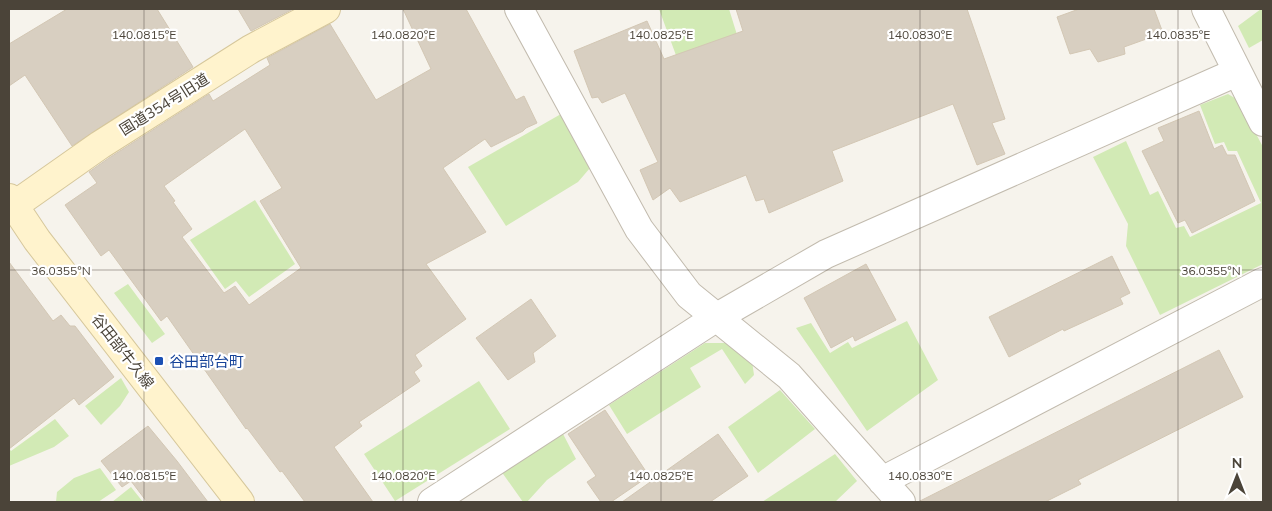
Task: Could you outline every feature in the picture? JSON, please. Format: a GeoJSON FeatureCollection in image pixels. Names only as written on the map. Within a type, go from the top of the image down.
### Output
{"type":"FeatureCollection","features":[{"type":"Feature","properties":{"kind":"main road","name":"国道354号旧道"},"geometry":{"type":"LineString","coordinates":[[10,204],[251,49],[326,9]]}},
{"type":"Feature","properties":{"kind":"main road","name":"谷田部牛久線"},"geometry":{"type":"LineString","coordinates":[[10,204],[240,502]]}},
{"type":"Feature","properties":{"kind":"street"},"geometry":{"type":"LineString","coordinates":[[518,9],[639,230],[689,295],[789,376],[901,502]]}},
{"type":"Feature","properties":{"kind":"street"},"geometry":{"type":"LineString","coordinates":[[1206,9],[1263,122]]}},
{"type":"Feature","properties":{"kind":"street"},"geometry":{"type":"LineString","coordinates":[[432,502],[717,317],[826,254],[1237,72]]}},
{"type":"Feature","properties":{"kind":"street"},"geometry":{"type":"LineString","coordinates":[[882,481],[1263,282]]}},
{"type":"Feature","properties":{"kind":"green space"},"geometry":{"type":"Polygon","coordinates":[[[659,9],[729,9],[738,38],[677,58],[659,9]]]}},
{"type":"Feature","properties":{"kind":"green space"},"geometry":{"type":"Polygon","coordinates":[[[1263,9],[1263,40],[1249,48],[1238,26],[1263,9]]]}},
{"type":"Feature","properties":{"kind":"green space"},"geometry":{"type":"Polygon","coordinates":[[[1228,94],[1238,100],[1263,147],[1263,264],[1160,315],[1126,246],[1128,224],[1093,157],[1126,141],[1150,195],[1158,191],[1176,228],[1184,226],[1190,237],[1261,203],[1237,151],[1228,151],[1224,142],[1215,144],[1200,105],[1228,94]]]}},
{"type":"Feature","properties":{"kind":"green space"},"geometry":{"type":"Polygon","coordinates":[[[561,114],[590,168],[578,182],[506,226],[468,167],[561,114]]]}},
{"type":"Feature","properties":{"kind":"green space"},"geometry":{"type":"Polygon","coordinates":[[[255,200],[295,264],[249,297],[236,281],[225,289],[190,240],[255,200]]]}},
{"type":"Feature","properties":{"kind":"green space"},"geometry":{"type":"Polygon","coordinates":[[[128,284],[165,334],[152,343],[114,293],[128,284]]]}},
{"type":"Feature","properties":{"kind":"green space"},"geometry":{"type":"Polygon","coordinates":[[[907,321],[938,380],[867,431],[796,328],[811,323],[830,353],[848,342],[852,348],[907,321]]]}},
{"type":"Feature","properties":{"kind":"green space"},"geometry":{"type":"Polygon","coordinates":[[[705,343],[732,343],[752,361],[754,375],[745,384],[722,349],[690,368],[701,387],[627,434],[609,405],[705,343]]]}},
{"type":"Feature","properties":{"kind":"green space"},"geometry":{"type":"Polygon","coordinates":[[[121,378],[129,392],[120,406],[101,425],[85,406],[121,378]]]}},
{"type":"Feature","properties":{"kind":"green space"},"geometry":{"type":"Polygon","coordinates":[[[479,381],[510,429],[395,501],[364,454],[479,381]]]}},
{"type":"Feature","properties":{"kind":"green space"},"geometry":{"type":"Polygon","coordinates":[[[780,390],[815,429],[758,473],[728,427],[780,390]]]}},
{"type":"Feature","properties":{"kind":"green space"},"geometry":{"type":"Polygon","coordinates":[[[55,419],[69,436],[54,447],[9,466],[9,448],[11,451],[55,419]]]}},
{"type":"Feature","properties":{"kind":"green space"},"geometry":{"type":"Polygon","coordinates":[[[562,432],[576,459],[547,480],[527,502],[523,502],[501,471],[562,432]]]}},
{"type":"Feature","properties":{"kind":"green space"},"geometry":{"type":"Polygon","coordinates":[[[835,454],[857,481],[835,502],[762,502],[835,454]]]}},
{"type":"Feature","properties":{"kind":"green space"},"geometry":{"type":"Polygon","coordinates":[[[100,468],[116,490],[98,502],[56,502],[57,492],[74,478],[100,468]]]}},
{"type":"Feature","properties":{"kind":"green space"},"geometry":{"type":"Polygon","coordinates":[[[131,487],[143,502],[112,502],[131,487]]]}},
{"type":"Feature","properties":{"kind":"building"},"geometry":{"type":"Polygon","coordinates":[[[67,9],[157,9],[193,67],[72,146],[25,75],[9,86],[9,44],[67,9]]]}},
{"type":"Feature","properties":{"kind":"building"},"geometry":{"type":"Polygon","coordinates":[[[238,9],[293,9],[251,31],[238,9]]]}},
{"type":"Feature","properties":{"kind":"building"},"geometry":{"type":"Polygon","coordinates":[[[403,9],[466,9],[516,100],[524,96],[537,123],[491,147],[485,139],[443,168],[486,232],[426,264],[466,319],[415,355],[422,366],[414,372],[420,381],[359,422],[362,426],[334,447],[373,502],[305,502],[282,471],[280,472],[246,429],[167,316],[161,321],[109,250],[101,256],[65,205],[97,183],[89,172],[109,158],[209,94],[213,101],[270,65],[267,58],[330,24],[376,100],[431,69],[403,9]],[[245,129],[164,186],[192,229],[182,237],[224,293],[235,286],[249,305],[301,268],[260,201],[282,188],[245,129]]]}},
{"type":"Feature","properties":{"kind":"building"},"geometry":{"type":"Polygon","coordinates":[[[736,9],[967,9],[1005,119],[992,123],[1005,154],[977,165],[953,104],[832,151],[843,181],[769,213],[764,199],[756,201],[746,175],[680,202],[670,188],[653,200],[640,170],[658,162],[625,93],[602,103],[598,97],[592,98],[574,51],[647,21],[664,59],[743,31],[736,9]]]}},
{"type":"Feature","properties":{"kind":"building"},"geometry":{"type":"Polygon","coordinates":[[[1079,9],[1154,9],[1163,33],[1124,47],[1125,54],[1098,62],[1090,49],[1070,54],[1057,17],[1079,9]]]}},
{"type":"Feature","properties":{"kind":"building"},"geometry":{"type":"Polygon","coordinates":[[[1199,111],[1214,149],[1222,145],[1227,155],[1235,155],[1255,201],[1192,233],[1185,220],[1178,223],[1142,151],[1164,141],[1158,128],[1199,111]]]}},
{"type":"Feature","properties":{"kind":"building"},"geometry":{"type":"Polygon","coordinates":[[[1112,256],[1130,293],[1120,298],[1123,304],[1064,331],[1063,329],[1009,357],[989,317],[1112,256]]]}},
{"type":"Feature","properties":{"kind":"building"},"geometry":{"type":"Polygon","coordinates":[[[9,262],[53,321],[61,315],[70,326],[75,326],[114,377],[79,405],[74,398],[9,449],[9,262]]]}},
{"type":"Feature","properties":{"kind":"building"},"geometry":{"type":"Polygon","coordinates":[[[866,264],[896,320],[855,341],[853,336],[831,348],[804,298],[866,264]]]}},
{"type":"Feature","properties":{"kind":"building"},"geometry":{"type":"Polygon","coordinates":[[[531,299],[556,336],[533,353],[535,362],[508,380],[476,338],[531,299]]]}},
{"type":"Feature","properties":{"kind":"building"},"geometry":{"type":"Polygon","coordinates":[[[1219,350],[1243,397],[1078,480],[1081,484],[1045,502],[918,502],[1219,350]]]}},
{"type":"Feature","properties":{"kind":"building"},"geometry":{"type":"Polygon","coordinates":[[[605,410],[649,476],[611,502],[601,502],[587,482],[596,476],[568,434],[605,410]]]}},
{"type":"Feature","properties":{"kind":"building"},"geometry":{"type":"Polygon","coordinates":[[[148,426],[208,502],[147,502],[131,481],[122,487],[101,461],[148,426]]]}},
{"type":"Feature","properties":{"kind":"building"},"geometry":{"type":"Polygon","coordinates":[[[718,434],[748,476],[710,502],[622,502],[718,434]]]}},
{"type":"Feature","properties":{"kind":"place","name":"谷田部台町"},"geometry":{"type":"Point","coordinates":[159,361]}}]}
